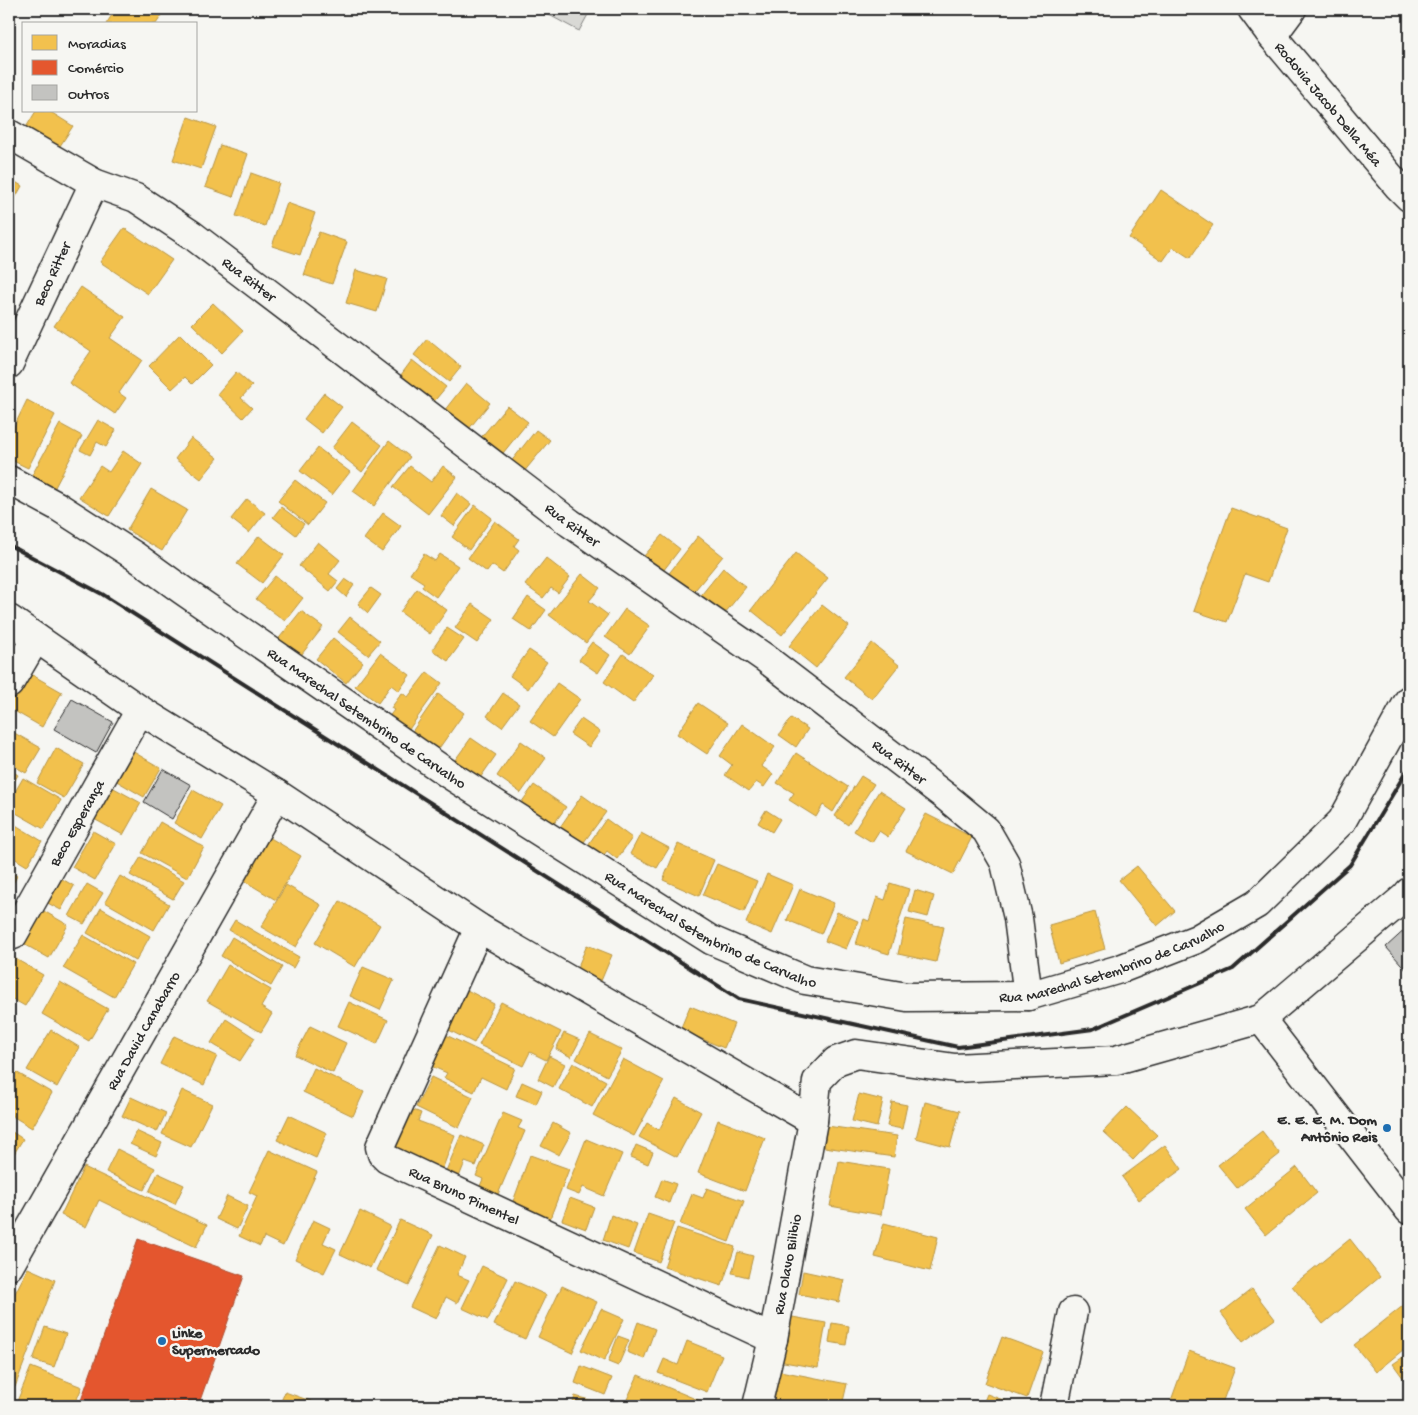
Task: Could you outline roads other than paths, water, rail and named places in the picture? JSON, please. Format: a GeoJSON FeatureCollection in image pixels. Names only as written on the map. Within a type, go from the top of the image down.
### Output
{"type":"FeatureCollection","features":[{"type":"Feature","properties":{"kind":"street","name":"Rodovia Jacob Della Méa"},"geometry":{"type":"LineString","coordinates":[[1252,9],[1272,36],[1409,197]]}},
{"type":"Feature","properties":{"kind":"street"},"geometry":{"type":"LineString","coordinates":[[1272,36],[1292,9]]}},
{"type":"Feature","properties":{"kind":"street","name":"Rua Ritter"},"geometry":{"type":"LineString","coordinates":[[9,134],[94,183],[136,198],[192,235],[570,523],[765,658],[945,796],[986,830],[1005,863],[1018,918],[1028,996]]}},
{"type":"Feature","properties":{"kind":"street","name":"Beco Ritter"},"geometry":{"type":"LineString","coordinates":[[9,364],[94,183]]}},
{"type":"Feature","properties":{"kind":"street","name":"Rua Marechal Setembrino de Carvalho"},"geometry":{"type":"LineString","coordinates":[[9,480],[57,506],[135,556],[450,775],[711,940],[805,980],[907,997],[1028,996],[1120,969],[1189,942],[1256,904],[1342,821],[1409,700]]}},
{"type":"Feature","properties":{"kind":"street"},"geometry":{"type":"LineString","coordinates":[[9,619],[140,710],[277,794],[479,928],[813,1121],[818,1082],[836,1061],[856,1054],[955,1068],[1116,1060],[1260,1019],[1409,892]]}},
{"type":"Feature","properties":{"kind":"street"},"geometry":{"type":"LineString","coordinates":[[9,684],[36,638]]}},
{"type":"Feature","properties":{"kind":"street","name":"Beco Esperança"},"geometry":{"type":"LineString","coordinates":[[12,935],[140,710]]}},
{"type":"Feature","properties":{"kind":"street","name":"Rua David Canabarro"},"geometry":{"type":"LineString","coordinates":[[9,1266],[277,794]]}},
{"type":"Feature","properties":{"kind":"street","name":"Rua Bruno Pimentel"},"geometry":{"type":"LineString","coordinates":[[479,928],[380,1147],[382,1154],[386,1158],[773,1339]]}},
{"type":"Feature","properties":{"kind":"street"},"geometry":{"type":"LineString","coordinates":[[1260,1019],[1409,1210]]}},
{"type":"Feature","properties":{"kind":"street","name":"Rua Olavo Bilibio"},"geometry":{"type":"LineString","coordinates":[[758,1406],[773,1339],[813,1121]]}},
{"type":"Feature","properties":{"kind":"street"},"geometry":{"type":"LineString","coordinates":[[1054,1406],[1073,1312]]}},
{"type":"Feature","properties":{"kind":"railway"},"geometry":{"type":"LineString","coordinates":[[9,545],[102,594],[739,999],[958,1047],[1093,1029],[1233,969],[1350,865],[1409,767]]}},
{"type":"Feature","properties":{"kind":"place","name":"E. E. E. M. Dom Antônio Reis"},"geometry":{"type":"Point","coordinates":[1387,1128]}},
{"type":"Feature","properties":{"kind":"place","name":"Linke Supermercado"},"geometry":{"type":"Point","coordinates":[162,1341]}}]}
